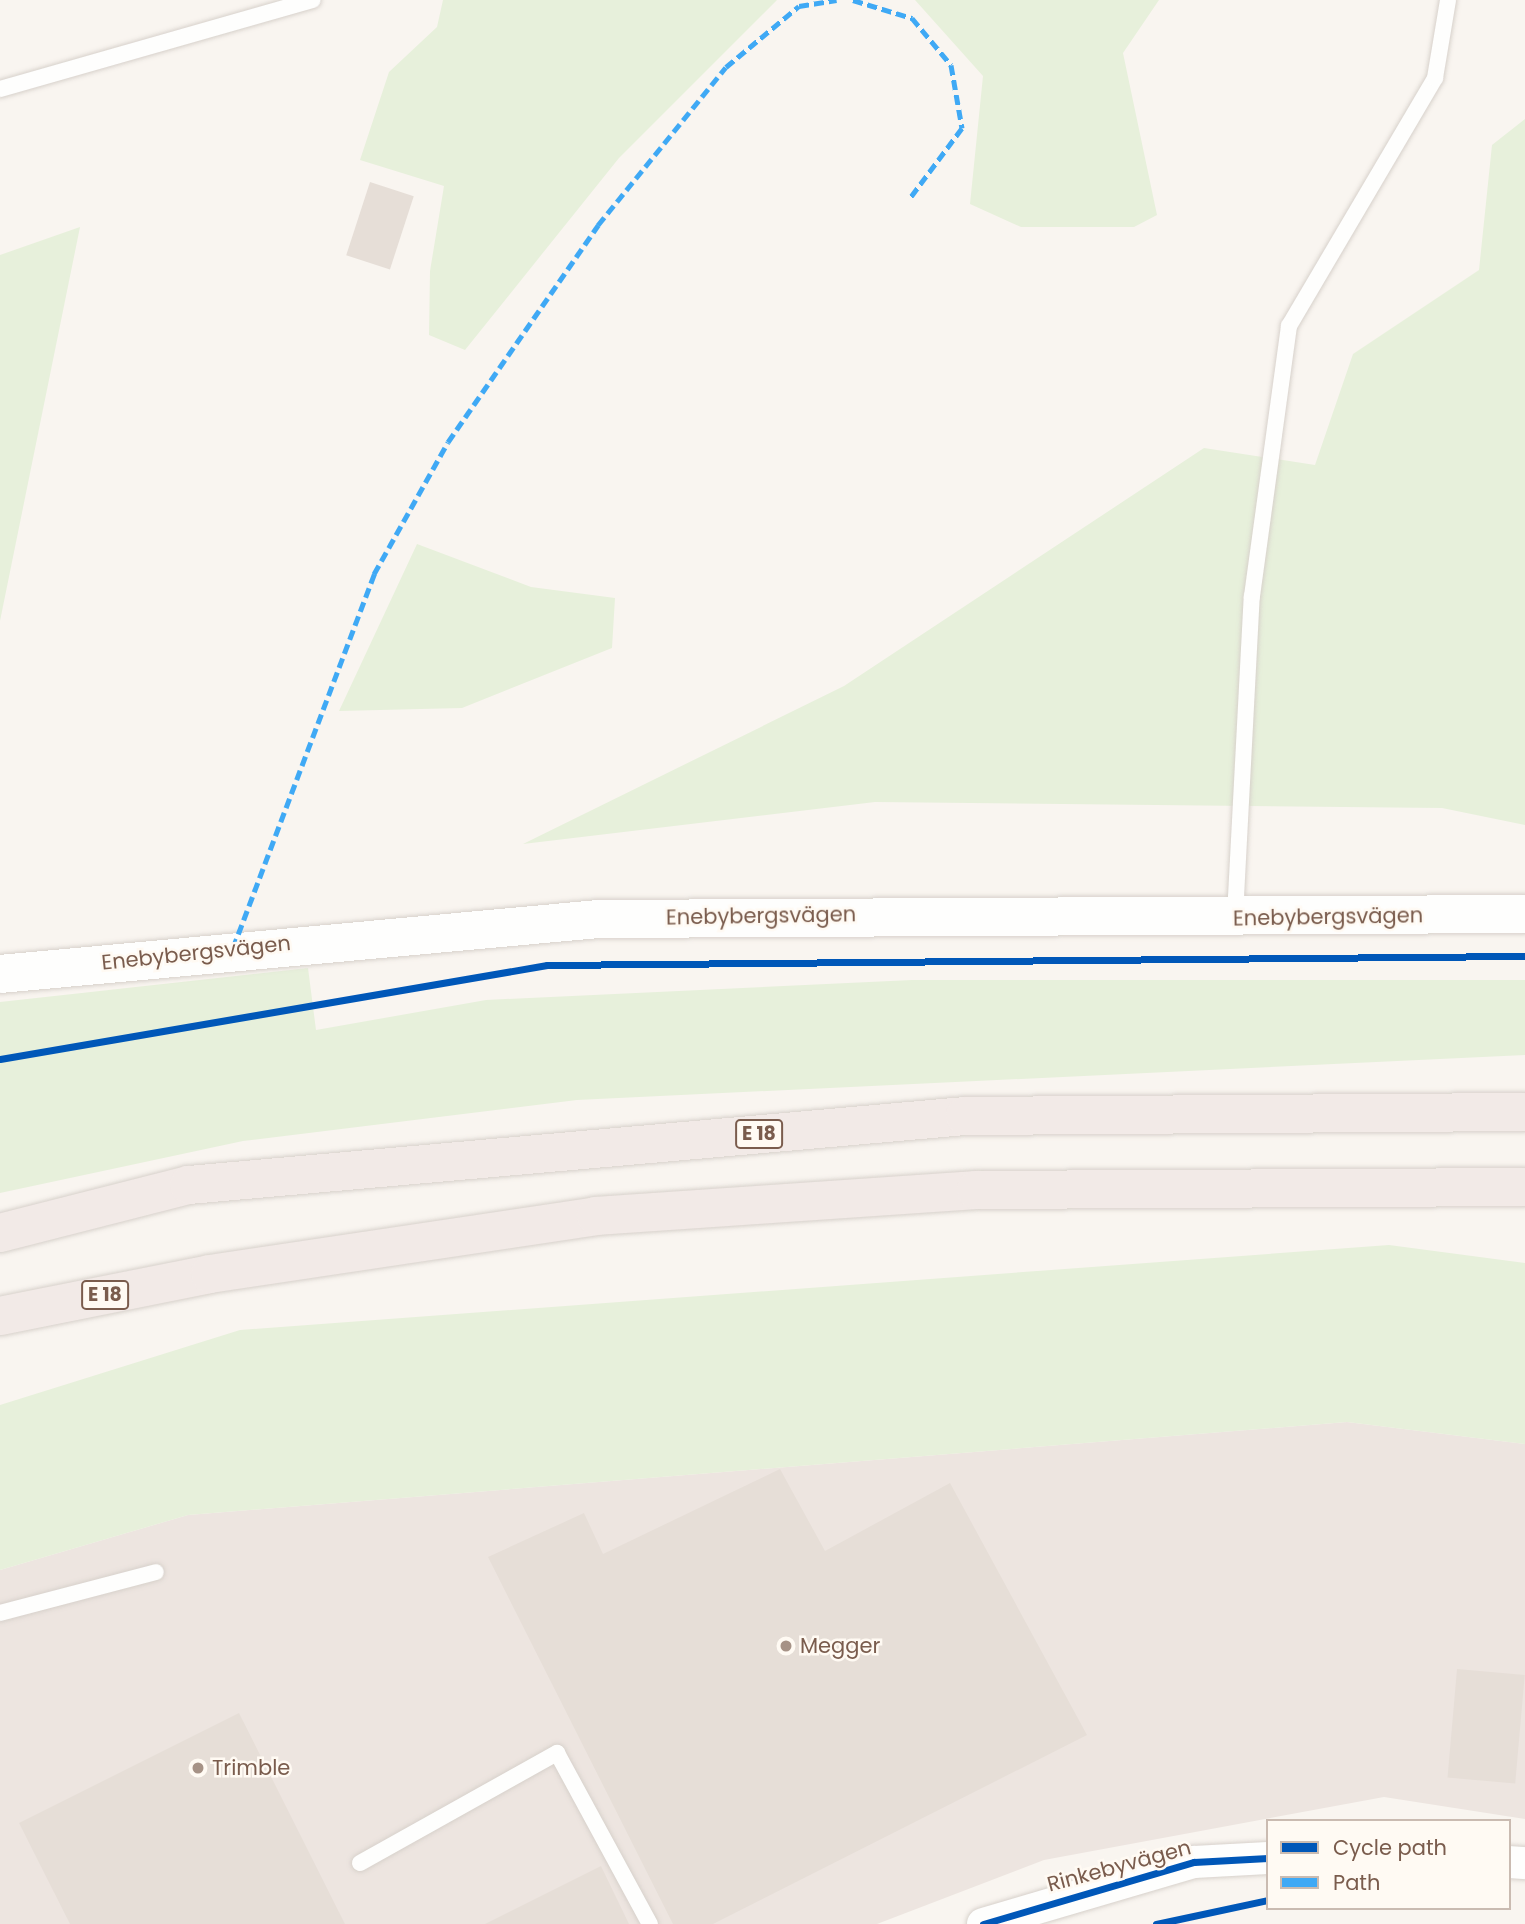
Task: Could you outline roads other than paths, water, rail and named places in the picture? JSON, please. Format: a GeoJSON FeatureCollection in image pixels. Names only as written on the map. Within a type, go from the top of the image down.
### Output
{"type":"FeatureCollection","features":[{"type":"Feature","properties":{"kind":"highway","name":"E 18"},"geometry":{"type":"LineString","coordinates":[[0,1233],[189,1185],[965,1116],[1525,1112]]}},
{"type":"Feature","properties":{"kind":"highway","name":"E 18"},"geometry":{"type":"LineString","coordinates":[[0,1316],[210,1273],[596,1216],[976,1190],[1525,1187]]}},
{"type":"Feature","properties":{"kind":"main road","name":"Enebybergsvägen"},"geometry":{"type":"LineString","coordinates":[[0,974],[598,919],[1235,919],[1525,914]]}},
{"type":"Feature","properties":{"kind":"street","name":"Rinkebyvägen"},"geometry":{"type":"LineString","coordinates":[[983,1924],[1194,1862],[1266,1858]]}},
{"type":"Feature","properties":{"kind":"lane"},"geometry":{"type":"LineString","coordinates":[[0,89],[313,0]]}},
{"type":"Feature","properties":{"kind":"lane"},"geometry":{"type":"LineString","coordinates":[[1235,919],[1252,596],[1289,326],[1435,78],[1448,0]]}},
{"type":"Feature","properties":{"kind":"lane"},"geometry":{"type":"LineString","coordinates":[[0,1613],[156,1572]]}},
{"type":"Feature","properties":{"kind":"lane"},"geometry":{"type":"LineString","coordinates":[[360,1863],[558,1753],[650,1924]]}},
{"type":"Feature","properties":{"kind":"place","name":"Megger"},"geometry":{"type":"Point","coordinates":[786,1646]}},
{"type":"Feature","properties":{"kind":"place","name":"Trimble"},"geometry":{"type":"Point","coordinates":[198,1768]}}]}
